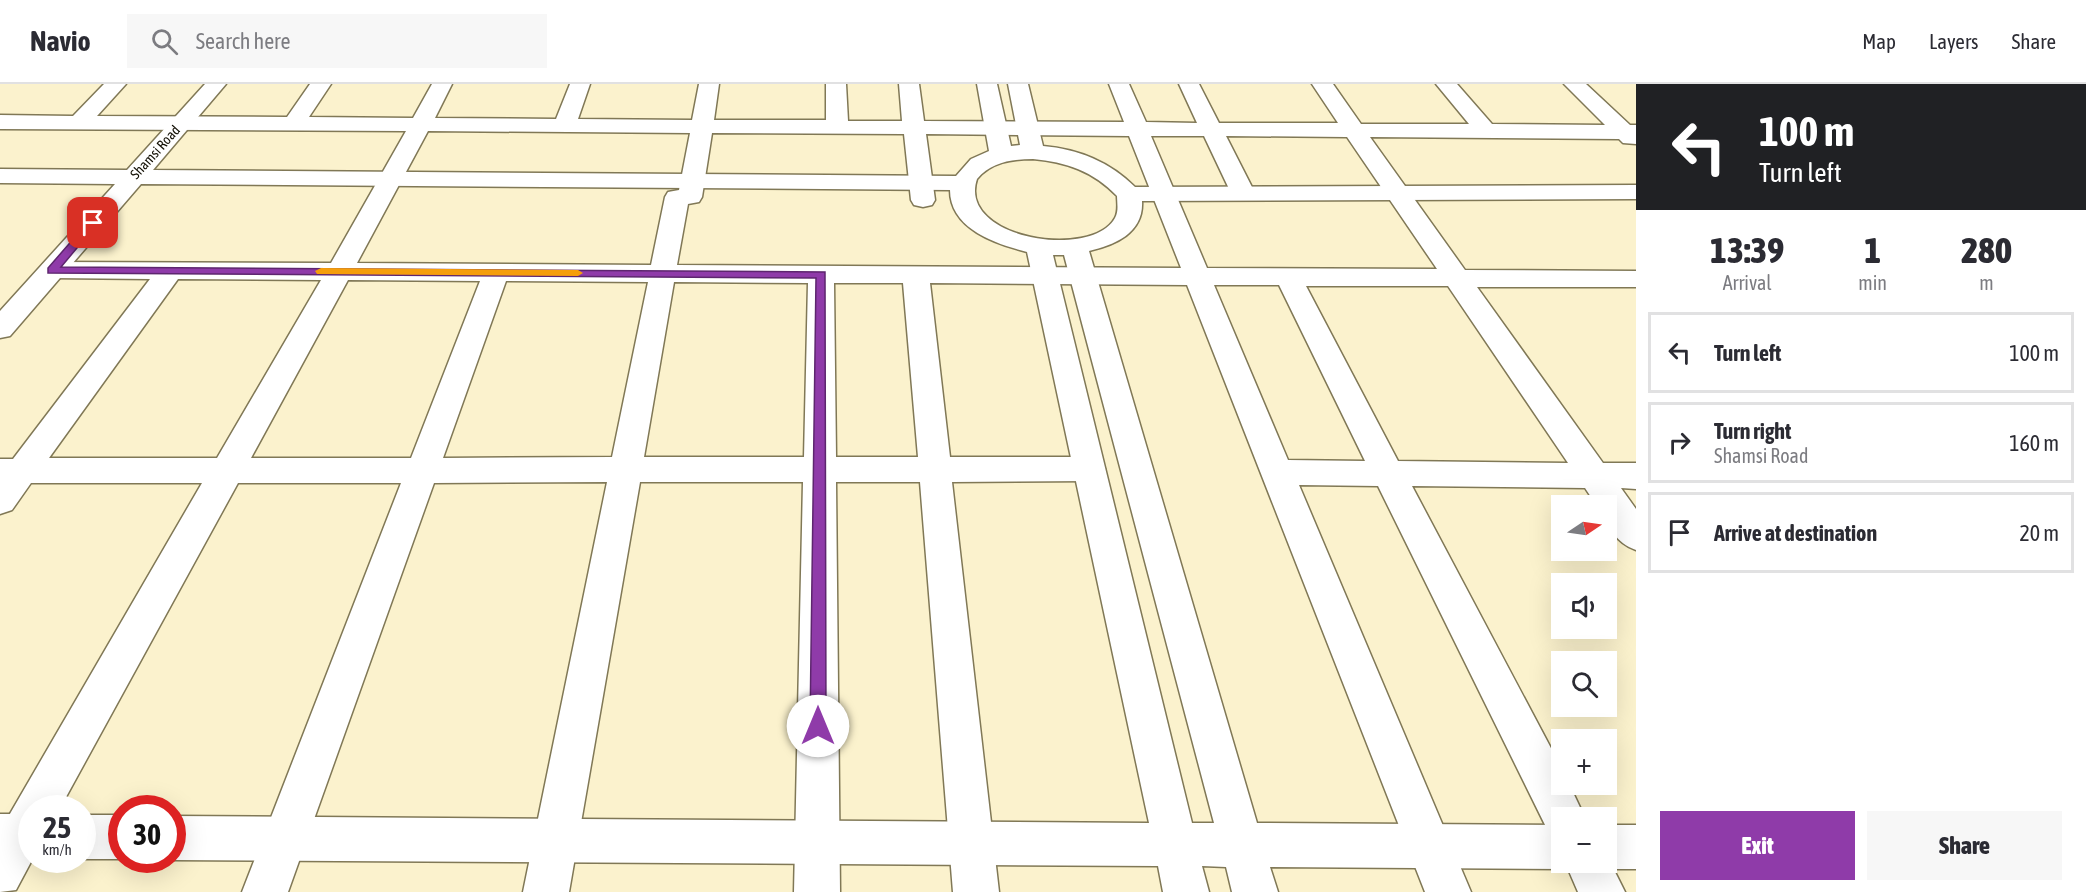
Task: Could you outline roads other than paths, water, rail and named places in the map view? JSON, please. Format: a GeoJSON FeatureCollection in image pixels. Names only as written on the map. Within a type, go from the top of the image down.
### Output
{"type":"FeatureCollection","features":[{"type":"Feature","properties":{"kind":"street"},"geometry":{"type":"LineString","coordinates":[[78,123],[116,84]]}},
{"type":"Feature","properties":{"kind":"street","name":"Shamsi Road"},"geometry":{"type":"LineString","coordinates":[[0,329],[216,84]]}},
{"type":"Feature","properties":{"kind":"street"},"geometry":{"type":"LineString","coordinates":[[292,124],[321,84]]}},
{"type":"Feature","properties":{"kind":"street"},"geometry":{"type":"LineString","coordinates":[[42,795],[387,186],[442,84]]}},
{"type":"Feature","properties":{"kind":"street"},"geometry":{"type":"LineString","coordinates":[[565,125],[580,84]]}},
{"type":"Feature","properties":{"kind":"street"},"geometry":{"type":"LineString","coordinates":[[546,892],[664,273],[702,126],[709,84]]}},
{"type":"Feature","properties":{"kind":"street"},"geometry":{"type":"LineString","coordinates":[[836,84],[837,127]]}},
{"type":"Feature","properties":{"kind":"street"},"geometry":{"type":"LineString","coordinates":[[909,84],[922,191]]}},
{"type":"Feature","properties":{"kind":"street"},"geometry":{"type":"LineString","coordinates":[[987,84],[1001,155]]}},
{"type":"Feature","properties":{"kind":"street"},"geometry":{"type":"LineString","coordinates":[[1018,84],[1033,152]]}},
{"type":"Feature","properties":{"kind":"street"},"geometry":{"type":"LineString","coordinates":[[1119,84],[1448,892]]}},
{"type":"Feature","properties":{"kind":"street"},"geometry":{"type":"LineString","coordinates":[[1189,84],[1243,193]]}},
{"type":"Feature","properties":{"kind":"street"},"geometry":{"type":"LineString","coordinates":[[1322,84],[1636,536]]}},
{"type":"Feature","properties":{"kind":"street"},"geometry":{"type":"LineString","coordinates":[[1446,84],[1486,131]]}},
{"type":"Feature","properties":{"kind":"street"},"geometry":{"type":"LineString","coordinates":[[1574,84],[1632,136]]}},
{"type":"Feature","properties":{"kind":"street"},"geometry":{"type":"LineString","coordinates":[[0,122],[1486,131],[1632,136]]}},
{"type":"Feature","properties":{"kind":"street"},"geometry":{"type":"LineString","coordinates":[[1186,892],[1041,260],[1018,242],[994,232],[975,219],[963,191],[968,174],[981,163],[1001,155],[1033,152],[1053,153],[1080,159],[1103,170],[1129,194],[1636,192]]}},
{"type":"Feature","properties":{"kind":"street"},"geometry":{"type":"LineString","coordinates":[[0,176],[127,184],[686,192],[963,191]]}},
{"type":"Feature","properties":{"kind":"street"},"geometry":{"type":"LineString","coordinates":[[0,191],[127,184]]}},
{"type":"Feature","properties":{"kind":"street"},"geometry":{"type":"LineString","coordinates":[[1079,261],[1100,241],[1118,230],[1129,216],[1129,194]]}},
{"type":"Feature","properties":{"kind":"street"},"geometry":{"type":"LineString","coordinates":[[52,270],[916,275],[1041,260],[1079,261],[1196,276],[1624,279],[1636,305]]}},
{"type":"Feature","properties":{"kind":"street"},"geometry":{"type":"LineString","coordinates":[[1079,261],[1255,892]]}},
{"type":"Feature","properties":{"kind":"street"},"geometry":{"type":"LineString","coordinates":[[0,501],[11,471],[170,271]]}},
{"type":"Feature","properties":{"kind":"street"},"geometry":{"type":"LineString","coordinates":[[265,892],[496,273]]}},
{"type":"Feature","properties":{"kind":"street"},"geometry":{"type":"LineString","coordinates":[[816,892],[821,274]]}},
{"type":"Feature","properties":{"kind":"street"},"geometry":{"type":"LineString","coordinates":[[916,275],[976,892]]}},
{"type":"Feature","properties":{"kind":"street"},"geometry":{"type":"LineString","coordinates":[[1288,277],[1558,807]]}},
{"type":"Feature","properties":{"kind":"street"},"geometry":{"type":"LineString","coordinates":[[11,471],[1089,469]]}},
{"type":"Feature","properties":{"kind":"street"},"geometry":{"type":"LineString","coordinates":[[1276,472],[1636,476]]}},
{"type":"Feature","properties":{"kind":"street"},"geometry":{"type":"LineString","coordinates":[[186,838],[1551,847]]}},
{"type":"Feature","properties":{"kind":"street"},"geometry":{"type":"LineString","coordinates":[[0,874],[18,839]]}},
{"type":"Feature","properties":{"kind":"street"},"geometry":{"type":"LineString","coordinates":[[1617,847],[1636,847]]}},
{"type":"Feature","properties":{"kind":"street"},"geometry":{"type":"LineString","coordinates":[[1592,873],[1602,892]]}}]}
